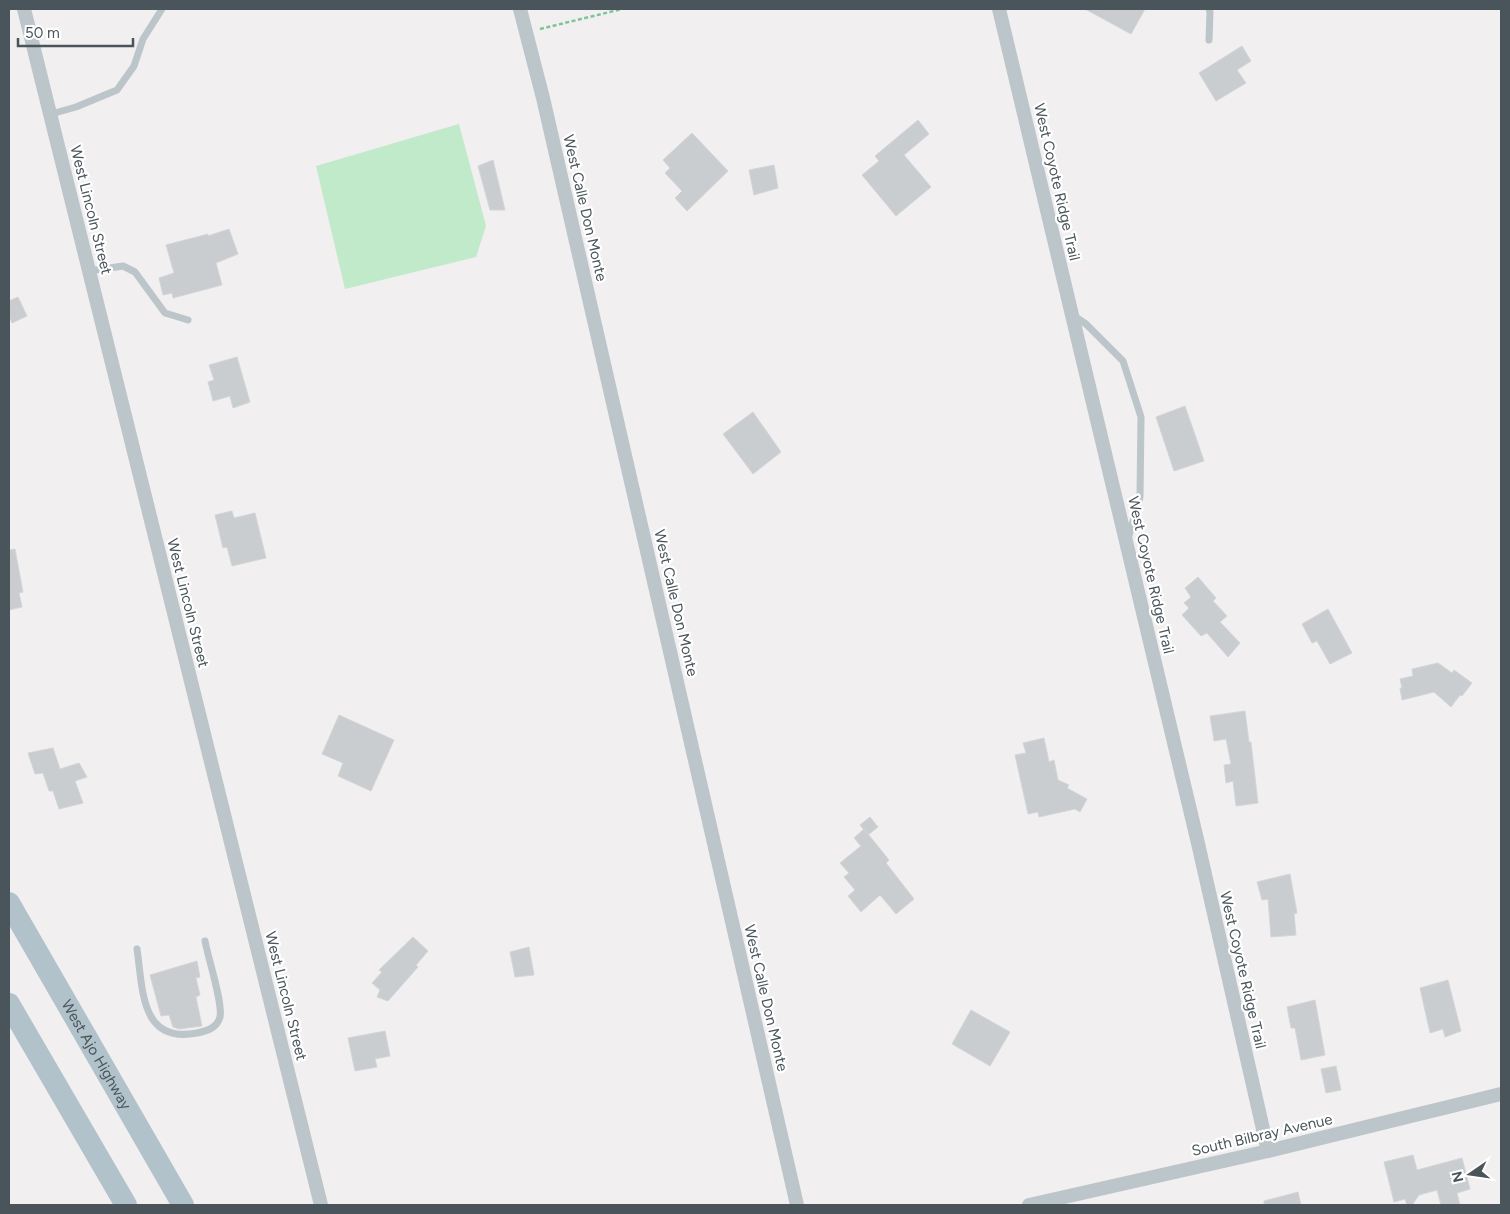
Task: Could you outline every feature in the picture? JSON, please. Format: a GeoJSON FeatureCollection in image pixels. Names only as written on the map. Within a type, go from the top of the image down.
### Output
{"type":"FeatureCollection","features":[{"type":"Feature","properties":{"kind":"main road","name":"West Ajo Highway"},"geometry":{"type":"LineString","coordinates":[[9,904],[183,1205]]}},
{"type":"Feature","properties":{"kind":"main road"},"geometry":{"type":"LineString","coordinates":[[9,1004],[126,1205]]}},
{"type":"Feature","properties":{"kind":"street","name":"West Lincoln Street"},"geometry":{"type":"LineString","coordinates":[[24,9],[321,1205]]}},
{"type":"Feature","properties":{"kind":"street","name":"West Calle Don Monte"},"geometry":{"type":"LineString","coordinates":[[520,9],[545,107],[797,1205]]}},
{"type":"Feature","properties":{"kind":"street","name":"West Coyote Ridge Trail"},"geometry":{"type":"LineString","coordinates":[[999,9],[1197,839],[1268,1151]]}},
{"type":"Feature","properties":{"kind":"street","name":"South Bilbray Avenue"},"geometry":{"type":"LineString","coordinates":[[1029,1205],[1268,1151],[1501,1094]]}},
{"type":"Feature","properties":{"kind":"lane"},"geometry":{"type":"LineString","coordinates":[[51,114],[76,107],[117,90],[134,66],[143,39],[162,9]]}},
{"type":"Feature","properties":{"kind":"lane"},"geometry":{"type":"LineString","coordinates":[[1209,9],[1210,40]]}},
{"type":"Feature","properties":{"kind":"lane"},"geometry":{"type":"LineString","coordinates":[[90,271],[123,266],[134,272],[165,314],[188,320]]}},
{"type":"Feature","properties":{"kind":"lane"},"geometry":{"type":"LineString","coordinates":[[1072,315],[1086,324],[1122,361],[1141,418],[1140,498],[1127,544]]}},
{"type":"Feature","properties":{"kind":"lane"},"geometry":{"type":"LineString","coordinates":[[137,949],[145,999],[150,1016],[154,1023],[164,1031],[183,1036],[207,1031],[215,1026],[220,1018],[219,998],[205,941]]}},
{"type":"Feature","properties":{"kind":"path"},"geometry":{"type":"LineString","coordinates":[[526,32],[622,9]]}},
{"type":"Feature","properties":{"kind":"green space"},"geometry":{"type":"Polygon","coordinates":[[[459,124],[486,226],[476,257],[345,289],[316,166],[459,124]]]}},
{"type":"Feature","properties":{"kind":"building"},"geometry":{"type":"Polygon","coordinates":[[[1085,9],[1145,9],[1131,34],[1085,9]]]}},
{"type":"Feature","properties":{"kind":"building"},"geometry":{"type":"Polygon","coordinates":[[[1242,46],[1251,61],[1237,70],[1246,83],[1216,101],[1199,73],[1242,46]]]}},
{"type":"Feature","properties":{"kind":"building"},"geometry":{"type":"Polygon","coordinates":[[[918,120],[929,134],[904,155],[931,187],[896,216],[862,175],[879,161],[875,156],[918,120]]]}},
{"type":"Feature","properties":{"kind":"building"},"geometry":{"type":"Polygon","coordinates":[[[692,133],[728,171],[687,211],[675,198],[682,191],[665,173],[670,168],[663,160],[692,133]]]}},
{"type":"Feature","properties":{"kind":"building"},"geometry":{"type":"Polygon","coordinates":[[[493,160],[505,210],[490,210],[478,166],[493,160]]]}},
{"type":"Feature","properties":{"kind":"building"},"geometry":{"type":"Polygon","coordinates":[[[774,165],[778,188],[754,195],[749,170],[774,165]]]}},
{"type":"Feature","properties":{"kind":"building"},"geometry":{"type":"Polygon","coordinates":[[[229,229],[238,254],[216,263],[222,285],[173,298],[172,293],[163,295],[159,278],[174,273],[166,245],[208,234],[208,236],[229,229]]]}},
{"type":"Feature","properties":{"kind":"building"},"geometry":{"type":"Polygon","coordinates":[[[18,297],[27,316],[12,323],[9,316],[9,301],[18,297]]]}},
{"type":"Feature","properties":{"kind":"building"},"geometry":{"type":"Polygon","coordinates":[[[237,357],[250,402],[233,408],[230,396],[213,401],[208,382],[214,380],[209,365],[237,357]]]}},
{"type":"Feature","properties":{"kind":"building"},"geometry":{"type":"Polygon","coordinates":[[[1185,406],[1204,461],[1174,471],[1156,417],[1185,406]]]}},
{"type":"Feature","properties":{"kind":"building"},"geometry":{"type":"Polygon","coordinates":[[[753,412],[781,452],[753,474],[723,434],[753,412]]]}},
{"type":"Feature","properties":{"kind":"building"},"geometry":{"type":"Polygon","coordinates":[[[232,511],[234,518],[255,513],[266,558],[232,566],[227,547],[223,548],[215,515],[232,511]]]}},
{"type":"Feature","properties":{"kind":"building"},"geometry":{"type":"Polygon","coordinates":[[[15,549],[23,592],[19,593],[22,607],[9,610],[9,550],[15,549]]]}},
{"type":"Feature","properties":{"kind":"building"},"geometry":{"type":"Polygon","coordinates":[[[1198,577],[1216,598],[1213,601],[1227,616],[1220,622],[1240,643],[1228,657],[1207,633],[1201,636],[1182,615],[1189,608],[1184,603],[1191,597],[1185,588],[1198,577]]]}},
{"type":"Feature","properties":{"kind":"building"},"geometry":{"type":"Polygon","coordinates":[[[1328,609],[1352,653],[1330,664],[1317,641],[1312,643],[1302,624],[1328,609]]]}},
{"type":"Feature","properties":{"kind":"building"},"geometry":{"type":"Polygon","coordinates":[[[1438,663],[1452,673],[1454,670],[1472,683],[1462,696],[1460,695],[1451,707],[1434,692],[1402,700],[1400,679],[1413,676],[1412,669],[1438,663]]]}},
{"type":"Feature","properties":{"kind":"building"},"geometry":{"type":"Polygon","coordinates":[[[1245,711],[1249,742],[1251,742],[1258,803],[1236,806],[1233,781],[1226,783],[1224,765],[1231,764],[1226,739],[1214,741],[1210,716],[1245,711]]]}},
{"type":"Feature","properties":{"kind":"building"},"geometry":{"type":"Polygon","coordinates":[[[339,715],[394,740],[371,791],[338,776],[343,763],[322,754],[339,715]]]}},
{"type":"Feature","properties":{"kind":"building"},"geometry":{"type":"Polygon","coordinates":[[[1044,738],[1049,762],[1054,760],[1058,780],[1069,785],[1067,788],[1087,799],[1080,812],[1075,809],[1039,817],[1038,812],[1028,814],[1015,755],[1026,753],[1023,743],[1044,738]]]}},
{"type":"Feature","properties":{"kind":"building"},"geometry":{"type":"Polygon","coordinates":[[[53,748],[60,769],[79,763],[87,777],[75,781],[83,803],[59,809],[53,791],[49,791],[43,773],[35,774],[28,753],[53,748]]]}},
{"type":"Feature","properties":{"kind":"building"},"geometry":{"type":"Polygon","coordinates":[[[870,817],[878,827],[868,835],[860,825],[870,817]]]}},
{"type":"Feature","properties":{"kind":"building"},"geometry":{"type":"Polygon","coordinates":[[[864,829],[889,860],[886,863],[914,899],[896,914],[880,895],[861,912],[848,896],[855,890],[844,877],[849,873],[840,863],[861,846],[854,838],[864,829]]]}},
{"type":"Feature","properties":{"kind":"building"},"geometry":{"type":"Polygon","coordinates":[[[1290,874],[1297,913],[1294,914],[1296,935],[1271,937],[1268,899],[1262,900],[1257,882],[1290,874]]]}},
{"type":"Feature","properties":{"kind":"building"},"geometry":{"type":"Polygon","coordinates":[[[413,937],[428,951],[416,965],[418,967],[388,1001],[377,997],[380,990],[372,983],[382,972],[379,970],[413,937]]]}},
{"type":"Feature","properties":{"kind":"building"},"geometry":{"type":"Polygon","coordinates":[[[529,947],[534,975],[515,977],[510,952],[529,947]]]}},
{"type":"Feature","properties":{"kind":"building"},"geometry":{"type":"Polygon","coordinates":[[[197,961],[200,977],[196,978],[200,995],[196,997],[202,1026],[179,1029],[173,1027],[169,1015],[161,1016],[150,975],[197,961]]]}},
{"type":"Feature","properties":{"kind":"building"},"geometry":{"type":"Polygon","coordinates":[[[1448,980],[1461,1031],[1445,1037],[1443,1029],[1430,1033],[1420,988],[1448,980]]]}},
{"type":"Feature","properties":{"kind":"building"},"geometry":{"type":"Polygon","coordinates":[[[1315,1000],[1325,1055],[1301,1060],[1295,1028],[1291,1028],[1287,1007],[1315,1000]]]}},
{"type":"Feature","properties":{"kind":"building"},"geometry":{"type":"Polygon","coordinates":[[[971,1010],[1010,1032],[990,1066],[952,1044],[971,1010]]]}},
{"type":"Feature","properties":{"kind":"building"},"geometry":{"type":"Polygon","coordinates":[[[385,1031],[390,1056],[375,1059],[377,1067],[355,1071],[348,1038],[385,1031]]]}},
{"type":"Feature","properties":{"kind":"building"},"geometry":{"type":"Polygon","coordinates":[[[1336,1066],[1341,1090],[1326,1093],[1321,1069],[1336,1066]]]}},
{"type":"Feature","properties":{"kind":"building"},"geometry":{"type":"Polygon","coordinates":[[[1413,1155],[1417,1170],[1462,1158],[1470,1189],[1457,1193],[1460,1205],[1441,1205],[1437,1190],[1419,1195],[1412,1205],[1407,1205],[1405,1199],[1394,1202],[1384,1162],[1413,1155]]]}},
{"type":"Feature","properties":{"kind":"building"},"geometry":{"type":"Polygon","coordinates":[[[1298,1192],[1301,1205],[1264,1205],[1264,1201],[1298,1192]]]}}]}
